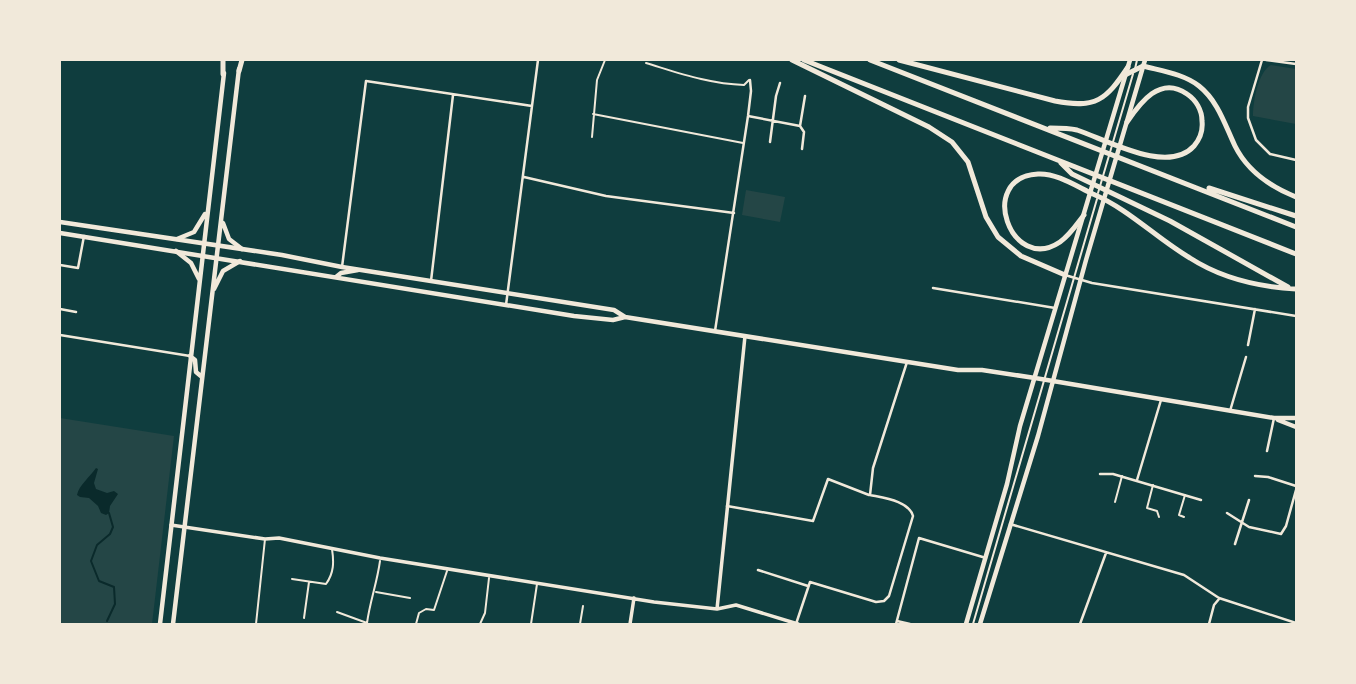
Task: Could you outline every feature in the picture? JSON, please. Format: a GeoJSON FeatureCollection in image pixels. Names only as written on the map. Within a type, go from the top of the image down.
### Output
{"type":"FeatureCollection","features":[{"type":"Feature","properties":{"kind":"highway"},"geometry":{"type":"LineString","coordinates":[[223,74],[224,60]]}},
{"type":"Feature","properties":{"kind":"highway"},"geometry":{"type":"LineString","coordinates":[[239,71],[241,60]]}},
{"type":"Feature","properties":{"kind":"highway"},"geometry":{"type":"LineString","coordinates":[[792,60],[929,127],[951,142],[968,162],[986,217],[998,237],[1021,256],[1065,275]]}},
{"type":"Feature","properties":{"kind":"highway"},"geometry":{"type":"LineString","coordinates":[[804,60],[1297,254]]}},
{"type":"Feature","properties":{"kind":"highway"},"geometry":{"type":"LineString","coordinates":[[870,60],[1297,227]]}},
{"type":"Feature","properties":{"kind":"highway"},"geometry":{"type":"LineString","coordinates":[[898,60],[1055,101],[1079,104],[1093,102],[1105,96],[1131,68]]}},
{"type":"Feature","properties":{"kind":"highway"},"geometry":{"type":"LineString","coordinates":[[1125,75],[1131,68],[1144,63],[1182,76],[1202,88],[1216,106],[1240,154],[1252,169],[1275,188],[1297,197]]}},
{"type":"Feature","properties":{"kind":"highway"},"geometry":{"type":"LineString","coordinates":[[1043,127],[1073,129],[1138,152],[1168,158],[1182,155],[1194,146],[1202,121],[1199,108],[1192,98],[1182,91],[1170,88],[1150,94],[1127,122]]}},
{"type":"Feature","properties":{"kind":"highway"},"geometry":{"type":"LineString","coordinates":[[1058,161],[1072,174],[1170,221],[1297,290]]}},
{"type":"Feature","properties":{"kind":"highway"},"geometry":{"type":"LineString","coordinates":[[1084,215],[1062,241],[1040,248],[1026,244],[1014,236],[1006,221],[1003,207],[1009,192],[1019,181],[1032,175],[1049,175],[1107,200],[1201,264],[1256,284],[1297,290]]}},
{"type":"Feature","properties":{"kind":"highway"},"geometry":{"type":"LineString","coordinates":[[1180,179],[1297,216]]}},
{"type":"Feature","properties":{"kind":"main road"},"geometry":{"type":"LineString","coordinates":[[1130,60],[1131,68]]}},
{"type":"Feature","properties":{"kind":"main road"},"geometry":{"type":"LineString","coordinates":[[980,625],[1144,63]]}},
{"type":"Feature","properties":{"kind":"main road"},"geometry":{"type":"LineString","coordinates":[[173,625],[239,71]]}},
{"type":"Feature","properties":{"kind":"main road"},"geometry":{"type":"LineString","coordinates":[[160,625],[223,74]]}},
{"type":"Feature","properties":{"kind":"main road"},"geometry":{"type":"LineString","coordinates":[[966,625],[1055,308],[1125,75]]}},
{"type":"Feature","properties":{"kind":"main road"},"geometry":{"type":"LineString","coordinates":[[177,239],[198,228],[208,207]]}},
{"type":"Feature","properties":{"kind":"main road"},"geometry":{"type":"LineString","coordinates":[[222,212],[226,235],[242,249]]}},
{"type":"Feature","properties":{"kind":"main road"},"geometry":{"type":"LineString","coordinates":[[60,222],[614,310],[625,317]]}},
{"type":"Feature","properties":{"kind":"main road"},"geometry":{"type":"LineString","coordinates":[[60,233],[506,305],[613,320],[625,317],[907,362],[1035,378],[1274,418],[1297,418]]}},
{"type":"Feature","properties":{"kind":"main road"},"geometry":{"type":"LineString","coordinates":[[176,251],[191,263],[199,281]]}},
{"type":"Feature","properties":{"kind":"main road"},"geometry":{"type":"LineString","coordinates":[[212,292],[223,271],[240,261]]}},
{"type":"Feature","properties":{"kind":"main road"},"geometry":{"type":"LineString","coordinates":[[336,277],[341,273],[359,270]]}},
{"type":"Feature","properties":{"kind":"main road"},"geometry":{"type":"LineString","coordinates":[[190,356],[195,360],[196,372],[202,377]]}},
{"type":"Feature","properties":{"kind":"main road"},"geometry":{"type":"LineString","coordinates":[[1274,418],[1297,427]]}},
{"type":"Feature","properties":{"kind":"street"},"geometry":{"type":"LineString","coordinates":[[506,305],[538,60]]}},
{"type":"Feature","properties":{"kind":"street"},"geometry":{"type":"LineString","coordinates":[[1297,64],[1264,60],[1248,107],[1248,118],[1256,140],[1270,154],[1297,160]]}},
{"type":"Feature","properties":{"kind":"street"},"geometry":{"type":"LineString","coordinates":[[715,331],[748,116],[750,79]]}},
{"type":"Feature","properties":{"kind":"street"},"geometry":{"type":"LineString","coordinates":[[342,267],[366,81],[532,106]]}},
{"type":"Feature","properties":{"kind":"street"},"geometry":{"type":"LineString","coordinates":[[770,142],[780,83]]}},
{"type":"Feature","properties":{"kind":"street"},"geometry":{"type":"LineString","coordinates":[[431,281],[453,95]]}},
{"type":"Feature","properties":{"kind":"street"},"geometry":{"type":"LineString","coordinates":[[802,149],[804,132],[800,126],[805,96]]}},
{"type":"Feature","properties":{"kind":"street"},"geometry":{"type":"LineString","coordinates":[[748,116],[800,126]]}},
{"type":"Feature","properties":{"kind":"street"},"geometry":{"type":"LineString","coordinates":[[523,177],[606,196],[734,212]]}},
{"type":"Feature","properties":{"kind":"street"},"geometry":{"type":"LineString","coordinates":[[60,265],[78,268],[84,236]]}},
{"type":"Feature","properties":{"kind":"street"},"geometry":{"type":"LineString","coordinates":[[1065,275],[1081,280],[1297,316]]}},
{"type":"Feature","properties":{"kind":"street"},"geometry":{"type":"LineString","coordinates":[[933,288],[1055,308]]}},
{"type":"Feature","properties":{"kind":"street"},"geometry":{"type":"LineString","coordinates":[[60,309],[76,312]]}},
{"type":"Feature","properties":{"kind":"street"},"geometry":{"type":"LineString","coordinates":[[1248,345],[1255,309]]}},
{"type":"Feature","properties":{"kind":"street"},"geometry":{"type":"LineString","coordinates":[[60,335],[190,356]]}},
{"type":"Feature","properties":{"kind":"street"},"geometry":{"type":"LineString","coordinates":[[717,609],[745,336]]}},
{"type":"Feature","properties":{"kind":"street"},"geometry":{"type":"LineString","coordinates":[[1230,411],[1246,357]]}},
{"type":"Feature","properties":{"kind":"street"},"geometry":{"type":"LineString","coordinates":[[870,495],[873,468],[907,362]]}},
{"type":"Feature","properties":{"kind":"street"},"geometry":{"type":"LineString","coordinates":[[1137,480],[1161,400]]}},
{"type":"Feature","properties":{"kind":"street"},"geometry":{"type":"LineString","coordinates":[[1266,451],[1274,418]]}},
{"type":"Feature","properties":{"kind":"street"},"geometry":{"type":"LineString","coordinates":[[1100,474],[1137,480],[1201,500]]}},
{"type":"Feature","properties":{"kind":"street"},"geometry":{"type":"LineString","coordinates":[[1227,513],[1241,524],[1271,534],[1281,534],[1297,488],[1268,477],[1255,476]]}},
{"type":"Feature","properties":{"kind":"street"},"geometry":{"type":"LineString","coordinates":[[171,525],[265,539],[279,538],[380,558],[634,598],[717,609],[736,605],[797,624],[810,582],[876,602],[884,601],[889,596],[913,516],[911,509],[905,505],[828,479],[813,521],[727,506]]}},
{"type":"Feature","properties":{"kind":"street"},"geometry":{"type":"LineString","coordinates":[[1235,544],[1249,500]]}},
{"type":"Feature","properties":{"kind":"street"},"geometry":{"type":"LineString","coordinates":[[1289,517],[1295,519]]}},
{"type":"Feature","properties":{"kind":"street"},"geometry":{"type":"LineString","coordinates":[[1010,524],[1184,575],[1219,598],[1297,623]]}},
{"type":"Feature","properties":{"kind":"street"},"geometry":{"type":"LineString","coordinates":[[910,625],[897,623],[919,538],[986,558]]}},
{"type":"Feature","properties":{"kind":"street"},"geometry":{"type":"LineString","coordinates":[[1080,625],[1106,553]]}},
{"type":"Feature","properties":{"kind":"street"},"geometry":{"type":"LineString","coordinates":[[758,570],[808,586]]}},
{"type":"Feature","properties":{"kind":"street"},"geometry":{"type":"LineString","coordinates":[[630,625],[634,598]]}},
{"type":"Feature","properties":{"kind":"street"},"geometry":{"type":"LineString","coordinates":[[1209,625],[1214,605],[1219,598]]}},
{"type":"Feature","properties":{"kind":"lane"},"geometry":{"type":"LineString","coordinates":[[592,137],[597,80],[605,60]]}},
{"type":"Feature","properties":{"kind":"lane"},"geometry":{"type":"LineString","coordinates":[[973,625],[1116,132],[1131,68],[1137,60]]}},
{"type":"Feature","properties":{"kind":"lane"},"geometry":{"type":"LineString","coordinates":[[646,63],[723,84],[744,85],[750,79]]}},
{"type":"Feature","properties":{"kind":"lane"},"geometry":{"type":"LineString","coordinates":[[593,114],[744,144]]}},
{"type":"Feature","properties":{"kind":"lane"},"geometry":{"type":"LineString","coordinates":[[1115,502],[1122,477]]}},
{"type":"Feature","properties":{"kind":"lane"},"geometry":{"type":"LineString","coordinates":[[1153,485],[1146,508],[1157,511],[1159,517]]}},
{"type":"Feature","properties":{"kind":"lane"},"geometry":{"type":"LineString","coordinates":[[1184,517],[1179,515],[1185,495]]}},
{"type":"Feature","properties":{"kind":"lane"},"geometry":{"type":"LineString","coordinates":[[256,625],[265,539]]}},
{"type":"Feature","properties":{"kind":"lane"},"geometry":{"type":"LineString","coordinates":[[292,579],[326,584],[331,577],[331,548]]}},
{"type":"Feature","properties":{"kind":"lane"},"geometry":{"type":"LineString","coordinates":[[337,612],[367,623],[380,558]]}},
{"type":"Feature","properties":{"kind":"lane"},"geometry":{"type":"LineString","coordinates":[[416,625],[419,613],[426,609],[434,610],[448,569]]}},
{"type":"Feature","properties":{"kind":"lane"},"geometry":{"type":"LineString","coordinates":[[480,625],[490,584],[488,575]]}},
{"type":"Feature","properties":{"kind":"lane"},"geometry":{"type":"LineString","coordinates":[[304,618],[309,582]]}},
{"type":"Feature","properties":{"kind":"lane"},"geometry":{"type":"LineString","coordinates":[[531,625],[537,583]]}},
{"type":"Feature","properties":{"kind":"lane"},"geometry":{"type":"LineString","coordinates":[[375,592],[410,598]]}},
{"type":"Feature","properties":{"kind":"lane"},"geometry":{"type":"LineString","coordinates":[[580,625],[583,606]]}},
{"type":"Feature","properties":{"kind":"shaded area"},"geometry":{"type":"Polygon","coordinates":[[[1271,65],[1296,69],[1296,124],[1253,116],[1260,81],[1271,65]]]}},
{"type":"Feature","properties":{"kind":"shaded area"},"geometry":{"type":"Polygon","coordinates":[[[746,190],[785,197],[780,222],[742,215],[746,190]]]}},
{"type":"Feature","properties":{"kind":"shaded area"},"geometry":{"type":"Polygon","coordinates":[[[60,418],[174,436],[152,624],[60,624],[60,418]]]}},
{"type":"Feature","properties":{"kind":"shaded area"},"geometry":{"type":"Polygon","coordinates":[[[96,468],[96,489],[118,494],[106,515],[101,513],[89,498],[77,495],[82,484],[96,468]]]}},
{"type":"Feature","properties":{"kind":"waterway"},"geometry":{"type":"LineString","coordinates":[[107,621],[115,604],[114,587],[99,581],[91,561],[97,545],[110,534],[113,527],[109,513]]}}]}
